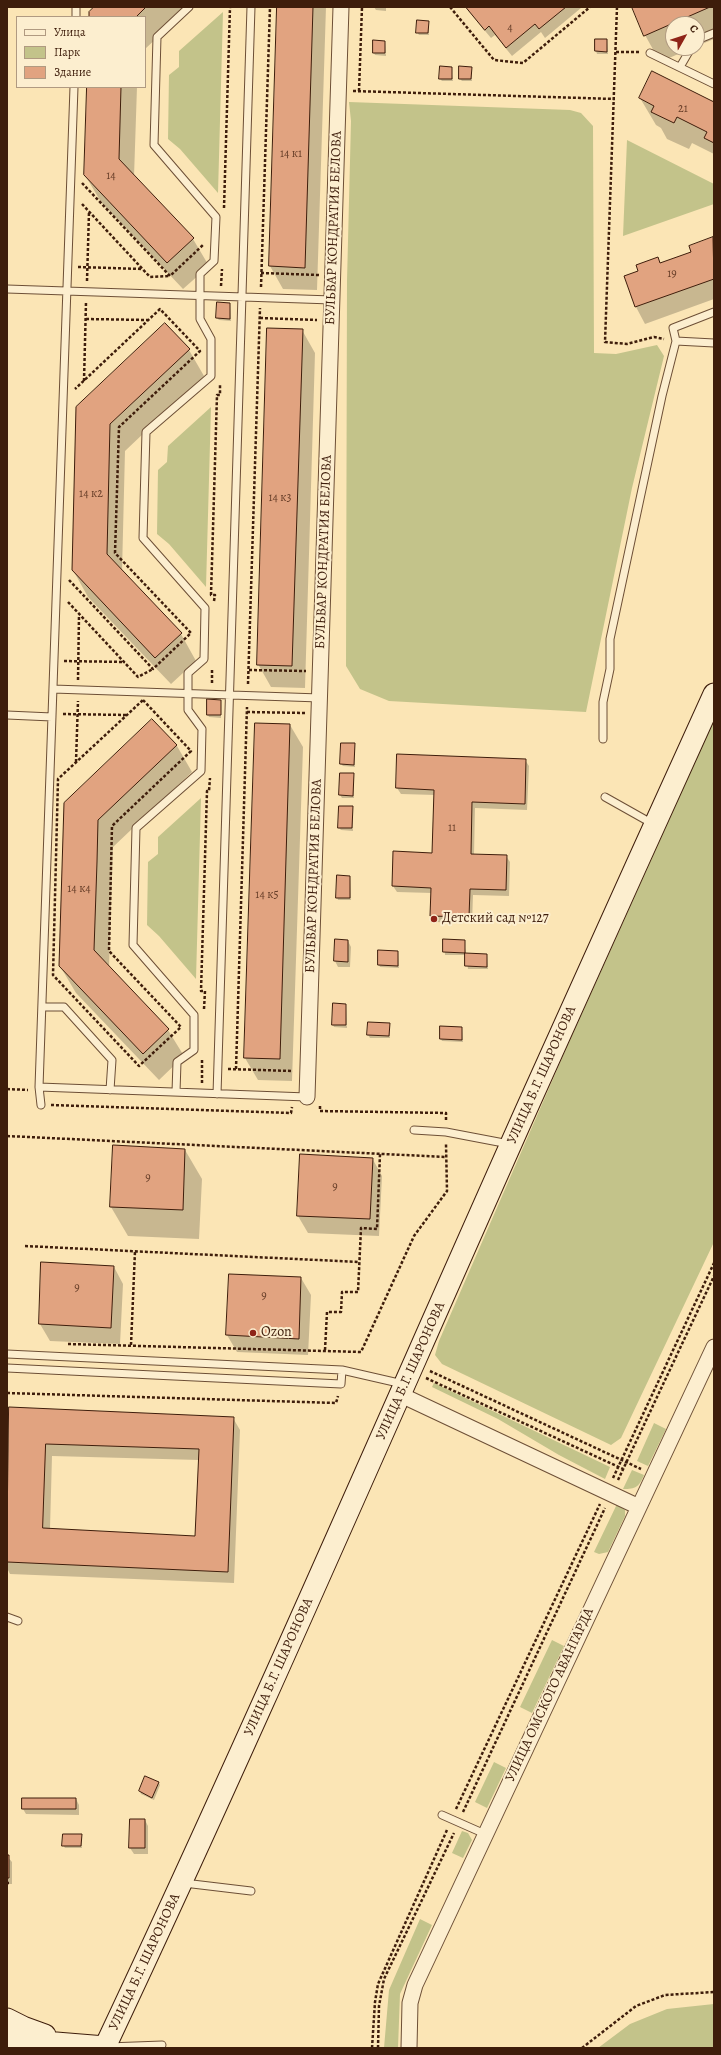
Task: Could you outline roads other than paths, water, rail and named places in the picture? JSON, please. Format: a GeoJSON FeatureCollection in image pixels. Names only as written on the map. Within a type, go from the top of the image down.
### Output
{"type":"FeatureCollection","features":[{"type":"Feature","properties":{"kind":"main road","name":"УЛИЦА Б.Г. ШАРОНОВА"},"geometry":{"type":"LineString","coordinates":[[103,2048],[182,1883],[408,1379],[511,1144],[714,694]]}},
{"type":"Feature","properties":{"kind":"main road"},"geometry":{"type":"LineString","coordinates":[[7,2018],[23,2027],[70,2043]]}},
{"type":"Feature","properties":{"kind":"main road"},"geometry":{"type":"LineString","coordinates":[[7,2039],[70,2043],[103,2048]]}},
{"type":"Feature","properties":{"kind":"street","name":"БУЛЬВАР КОНДРАТИЯ БЕЛОВА"},"geometry":{"type":"LineString","coordinates":[[307,1097],[341,7]]}},
{"type":"Feature","properties":{"kind":"street","name":"УЛИЦА ОМСКОГО АВАНГАРДА"},"geometry":{"type":"LineString","coordinates":[[409,2048],[410,2003],[415,1985],[714,1348]]}},
{"type":"Feature","properties":{"kind":"street"},"geometry":{"type":"LineString","coordinates":[[408,1379],[609,1493],[639,1507]]}},
{"type":"Feature","properties":{"kind":"lane"},"geometry":{"type":"LineString","coordinates":[[176,1092],[177,1062],[194,1050],[194,1015],[133,945],[136,828],[201,771],[202,729],[188,710],[188,673],[204,659],[205,608],[143,538],[146,432],[211,376],[211,339],[200,320],[200,274],[214,261],[216,217],[154,145],[157,37],[189,7]]}},
{"type":"Feature","properties":{"kind":"lane"},"geometry":{"type":"LineString","coordinates":[[217,1094],[251,7]]}},
{"type":"Feature","properties":{"kind":"lane"},"geometry":{"type":"LineString","coordinates":[[650,53],[714,84]]}},
{"type":"Feature","properties":{"kind":"lane"},"geometry":{"type":"LineString","coordinates":[[680,67],[686,56]]}},
{"type":"Feature","properties":{"kind":"lane"},"geometry":{"type":"LineString","coordinates":[[41,1105],[39,1087],[74,88]]}},
{"type":"Feature","properties":{"kind":"lane"},"geometry":{"type":"LineString","coordinates":[[7,290],[332,300]]}},
{"type":"Feature","properties":{"kind":"lane"},"geometry":{"type":"LineString","coordinates":[[603,739],[603,702],[610,669],[610,639],[662,396],[676,341],[674,328],[714,312]]}},
{"type":"Feature","properties":{"kind":"lane"},"geometry":{"type":"LineString","coordinates":[[676,341],[714,343]]}},
{"type":"Feature","properties":{"kind":"lane"},"geometry":{"type":"LineString","coordinates":[[53,689],[320,698]]}},
{"type":"Feature","properties":{"kind":"lane"},"geometry":{"type":"LineString","coordinates":[[7,715],[52,715]]}},
{"type":"Feature","properties":{"kind":"lane"},"geometry":{"type":"LineString","coordinates":[[605,797],[655,825]]}},
{"type":"Feature","properties":{"kind":"lane"},"geometry":{"type":"LineString","coordinates":[[42,1007],[64,1007],[112,1060],[110,1090]]}},
{"type":"Feature","properties":{"kind":"lane"},"geometry":{"type":"LineString","coordinates":[[39,1087],[307,1097]]}},
{"type":"Feature","properties":{"kind":"lane"},"geometry":{"type":"LineString","coordinates":[[414,1130],[446,1132],[511,1144]]}},
{"type":"Feature","properties":{"kind":"lane"},"geometry":{"type":"LineString","coordinates":[[7,1354],[342,1370],[408,1379]]}},
{"type":"Feature","properties":{"kind":"lane"},"geometry":{"type":"LineString","coordinates":[[7,1368],[342,1384],[342,1370]]}},
{"type":"Feature","properties":{"kind":"lane"},"geometry":{"type":"LineString","coordinates":[[7,1617],[18,1621]]}},
{"type":"Feature","properties":{"kind":"lane"},"geometry":{"type":"LineString","coordinates":[[442,1815],[485,1834]]}},
{"type":"Feature","properties":{"kind":"lane"},"geometry":{"type":"LineString","coordinates":[[182,1883],[252,1891]]}},
{"type":"Feature","properties":{"kind":"lane"},"geometry":{"type":"LineString","coordinates":[[103,2048],[162,2045]]}},
{"type":"Feature","properties":{"kind":"place","name":"Детский сад №127"},"geometry":{"type":"Point","coordinates":[434,919]}},
{"type":"Feature","properties":{"kind":"place","name":"Ozon"},"geometry":{"type":"Point","coordinates":[253,1333]}}]}
